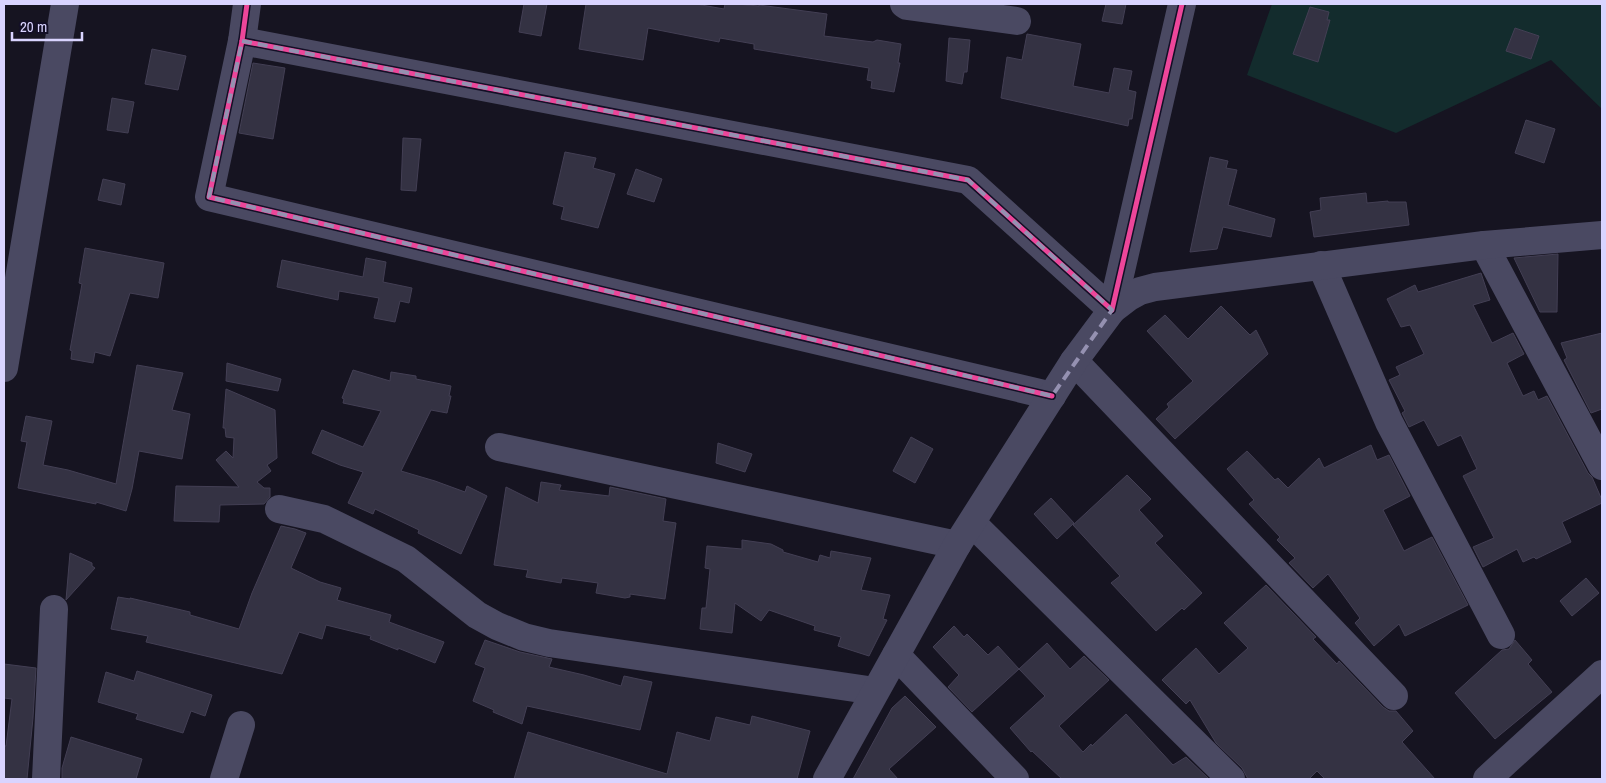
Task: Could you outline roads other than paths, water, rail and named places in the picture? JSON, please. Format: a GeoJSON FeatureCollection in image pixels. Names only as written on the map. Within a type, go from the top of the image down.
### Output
{"type":"FeatureCollection","features":[{"type":"Feature","properties":{"kind":"street"},"geometry":{"type":"LineString","coordinates":[[4,368],[65,4]]}},
{"type":"Feature","properties":{"kind":"street"},"geometry":{"type":"LineString","coordinates":[[247,4],[242,41],[209,197],[1052,396]]}},
{"type":"Feature","properties":{"kind":"street"},"geometry":{"type":"LineString","coordinates":[[904,4],[907,6],[1017,21]]}},
{"type":"Feature","properties":{"kind":"street"},"geometry":{"type":"LineString","coordinates":[[1112,310],[1182,4]]}},
{"type":"Feature","properties":{"kind":"street"},"geometry":{"type":"LineString","coordinates":[[242,41],[968,180],[1112,310]]}},
{"type":"Feature","properties":{"kind":"street"},"geometry":{"type":"LineString","coordinates":[[828,779],[875,691],[965,534],[1074,361],[1112,310],[1129,297],[1140,291],[1155,287],[1484,245],[1602,236]]}},
{"type":"Feature","properties":{"kind":"street"},"geometry":{"type":"LineString","coordinates":[[1484,245],[1602,466]]}},
{"type":"Feature","properties":{"kind":"street"},"geometry":{"type":"LineString","coordinates":[[1321,266],[1389,422],[1501,635]]}},
{"type":"Feature","properties":{"kind":"street"},"geometry":{"type":"LineString","coordinates":[[1074,361],[1394,696]]}},
{"type":"Feature","properties":{"kind":"street"},"geometry":{"type":"LineString","coordinates":[[499,447],[965,534],[1231,779]]}},
{"type":"Feature","properties":{"kind":"street"},"geometry":{"type":"LineString","coordinates":[[279,509],[324,519],[406,559],[477,615],[496,626],[524,637],[548,643],[875,691]]}},
{"type":"Feature","properties":{"kind":"street"},"geometry":{"type":"LineString","coordinates":[[46,779],[54,609]]}},
{"type":"Feature","properties":{"kind":"street"},"geometry":{"type":"LineString","coordinates":[[896,656],[1015,779]]}},
{"type":"Feature","properties":{"kind":"street"},"geometry":{"type":"LineString","coordinates":[[1487,779],[1602,674]]}},
{"type":"Feature","properties":{"kind":"street"},"geometry":{"type":"LineString","coordinates":[[224,779],[242,725]]}}]}
